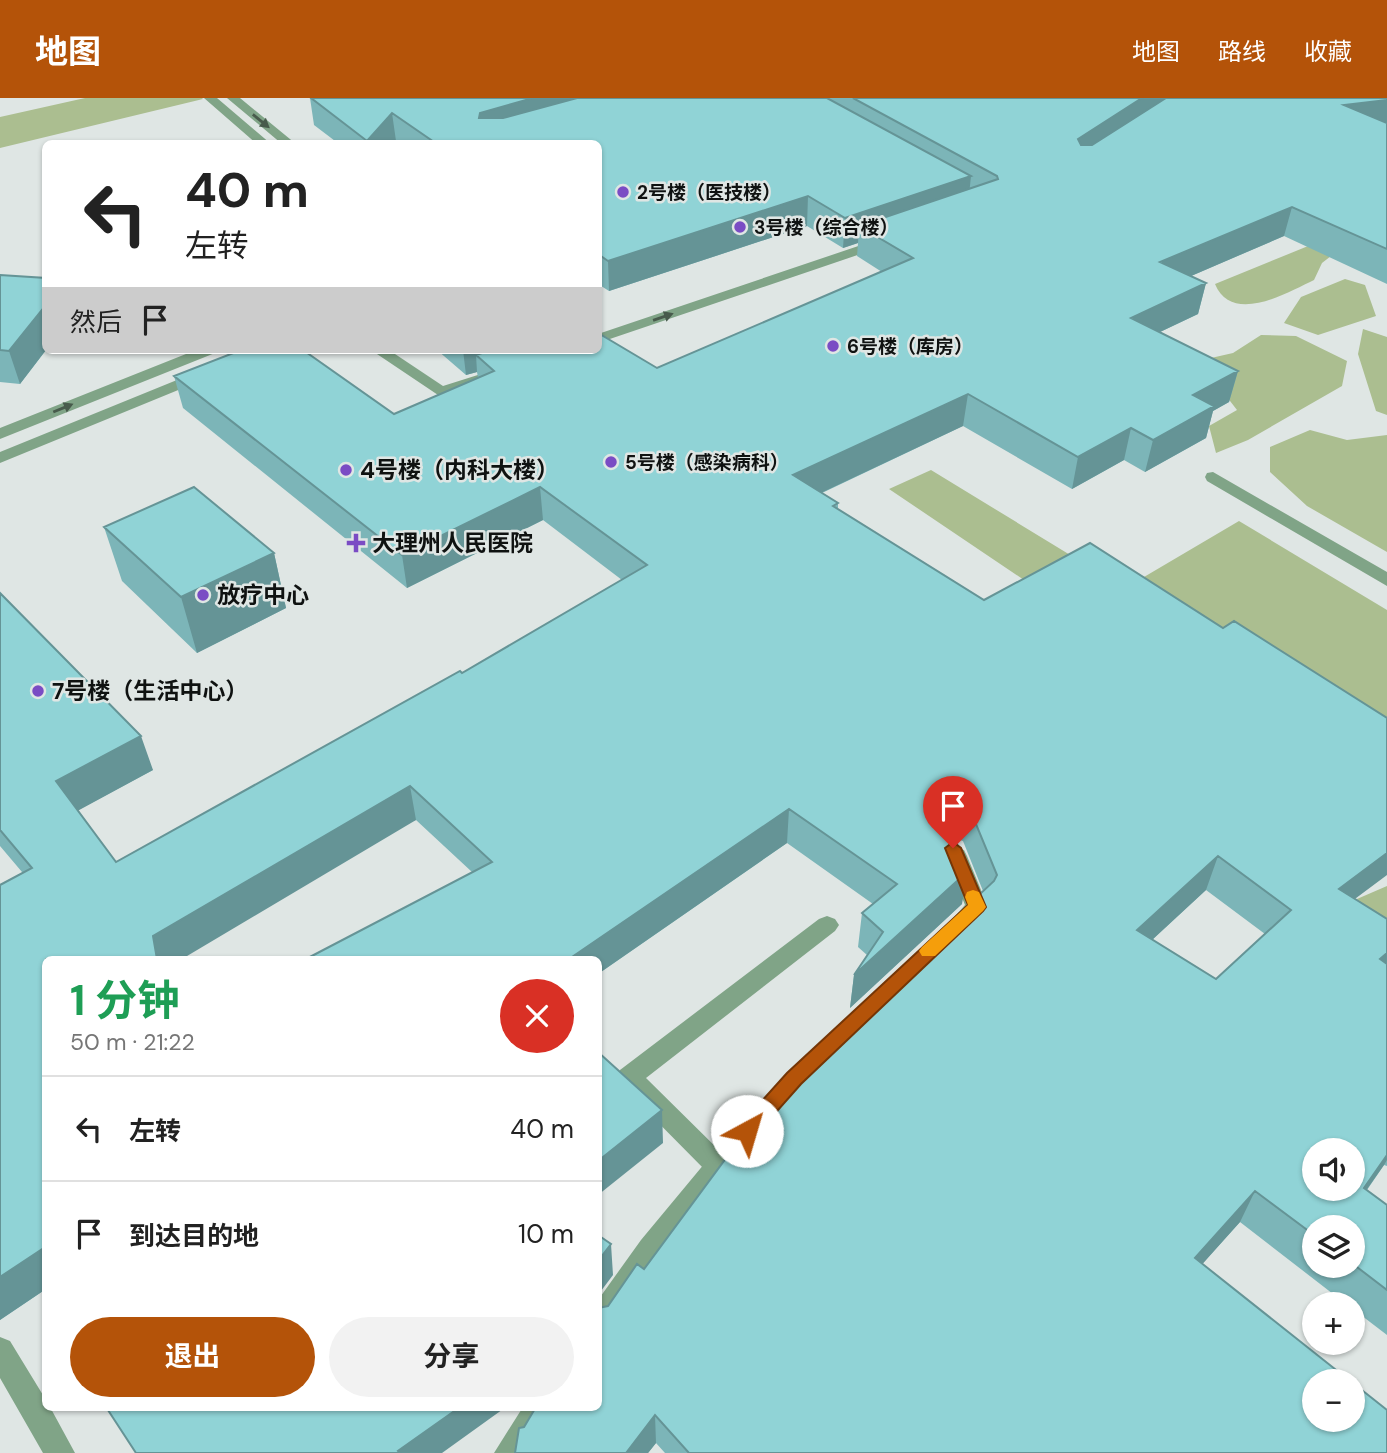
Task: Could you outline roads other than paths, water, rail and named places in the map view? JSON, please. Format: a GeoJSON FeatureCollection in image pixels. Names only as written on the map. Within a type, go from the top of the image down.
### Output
{"type":"FeatureCollection","features":[{"type":"Feature","properties":{"kind":"street"},"geometry":{"type":"LineString","coordinates":[[210,98],[260,140]]}},
{"type":"Feature","properties":{"kind":"street"},"geometry":{"type":"LineString","coordinates":[[233,98],[285,140]]}},
{"type":"Feature","properties":{"kind":"street"},"geometry":{"type":"LineString","coordinates":[[602,338],[895,237]]}},
{"type":"Feature","properties":{"kind":"street"},"geometry":{"type":"LineString","coordinates":[[0,434],[200,354]]}},
{"type":"Feature","properties":{"kind":"street"},"geometry":{"type":"LineString","coordinates":[[385,354],[441,393],[491,376]]}},
{"type":"Feature","properties":{"kind":"street"},"geometry":{"type":"LineString","coordinates":[[0,458],[223,365]]}},
{"type":"Feature","properties":{"kind":"street"},"geometry":{"type":"LineString","coordinates":[[1213,477],[1387,580]]}},
{"type":"Feature","properties":{"kind":"street"},"geometry":{"type":"LineString","coordinates":[[948,934],[977,907],[953,848]]}},
{"type":"Feature","properties":{"kind":"street"},"geometry":{"type":"LineString","coordinates":[[718,1166],[629,1077],[827,925]]}},
{"type":"Feature","properties":{"kind":"street"},"geometry":{"type":"LineString","coordinates":[[602,1318],[651,1249],[776,1096]]}},
{"type":"Feature","properties":{"kind":"street"},"geometry":{"type":"LineString","coordinates":[[0,1351],[60,1453]]}},
{"type":"Feature","properties":{"kind":"street"},"geometry":{"type":"LineString","coordinates":[[509,1453],[538,1411]]}},
{"type":"Feature","properties":{"kind":"place","name":"2号楼（医技楼）"},"geometry":{"type":"Point","coordinates":[623,192]}},
{"type":"Feature","properties":{"kind":"place","name":"3号楼（综合楼）"},"geometry":{"type":"Point","coordinates":[740,227]}},
{"type":"Feature","properties":{"kind":"place","name":"6号楼（库房）"},"geometry":{"type":"Point","coordinates":[833,346]}},
{"type":"Feature","properties":{"kind":"place","name":"5号楼（感染病科）"},"geometry":{"type":"Point","coordinates":[611,462]}},
{"type":"Feature","properties":{"kind":"place","name":"4号楼（内科大楼）"},"geometry":{"type":"Point","coordinates":[346,470]}},
{"type":"Feature","properties":{"kind":"place","name":"大理州人民医院"},"geometry":{"type":"Point","coordinates":[356,543]}},
{"type":"Feature","properties":{"kind":"place","name":"放疗中心"},"geometry":{"type":"Point","coordinates":[203,595]}},
{"type":"Feature","properties":{"kind":"place","name":"7号楼（生活中心）"},"geometry":{"type":"Point","coordinates":[38,691]}}]}
